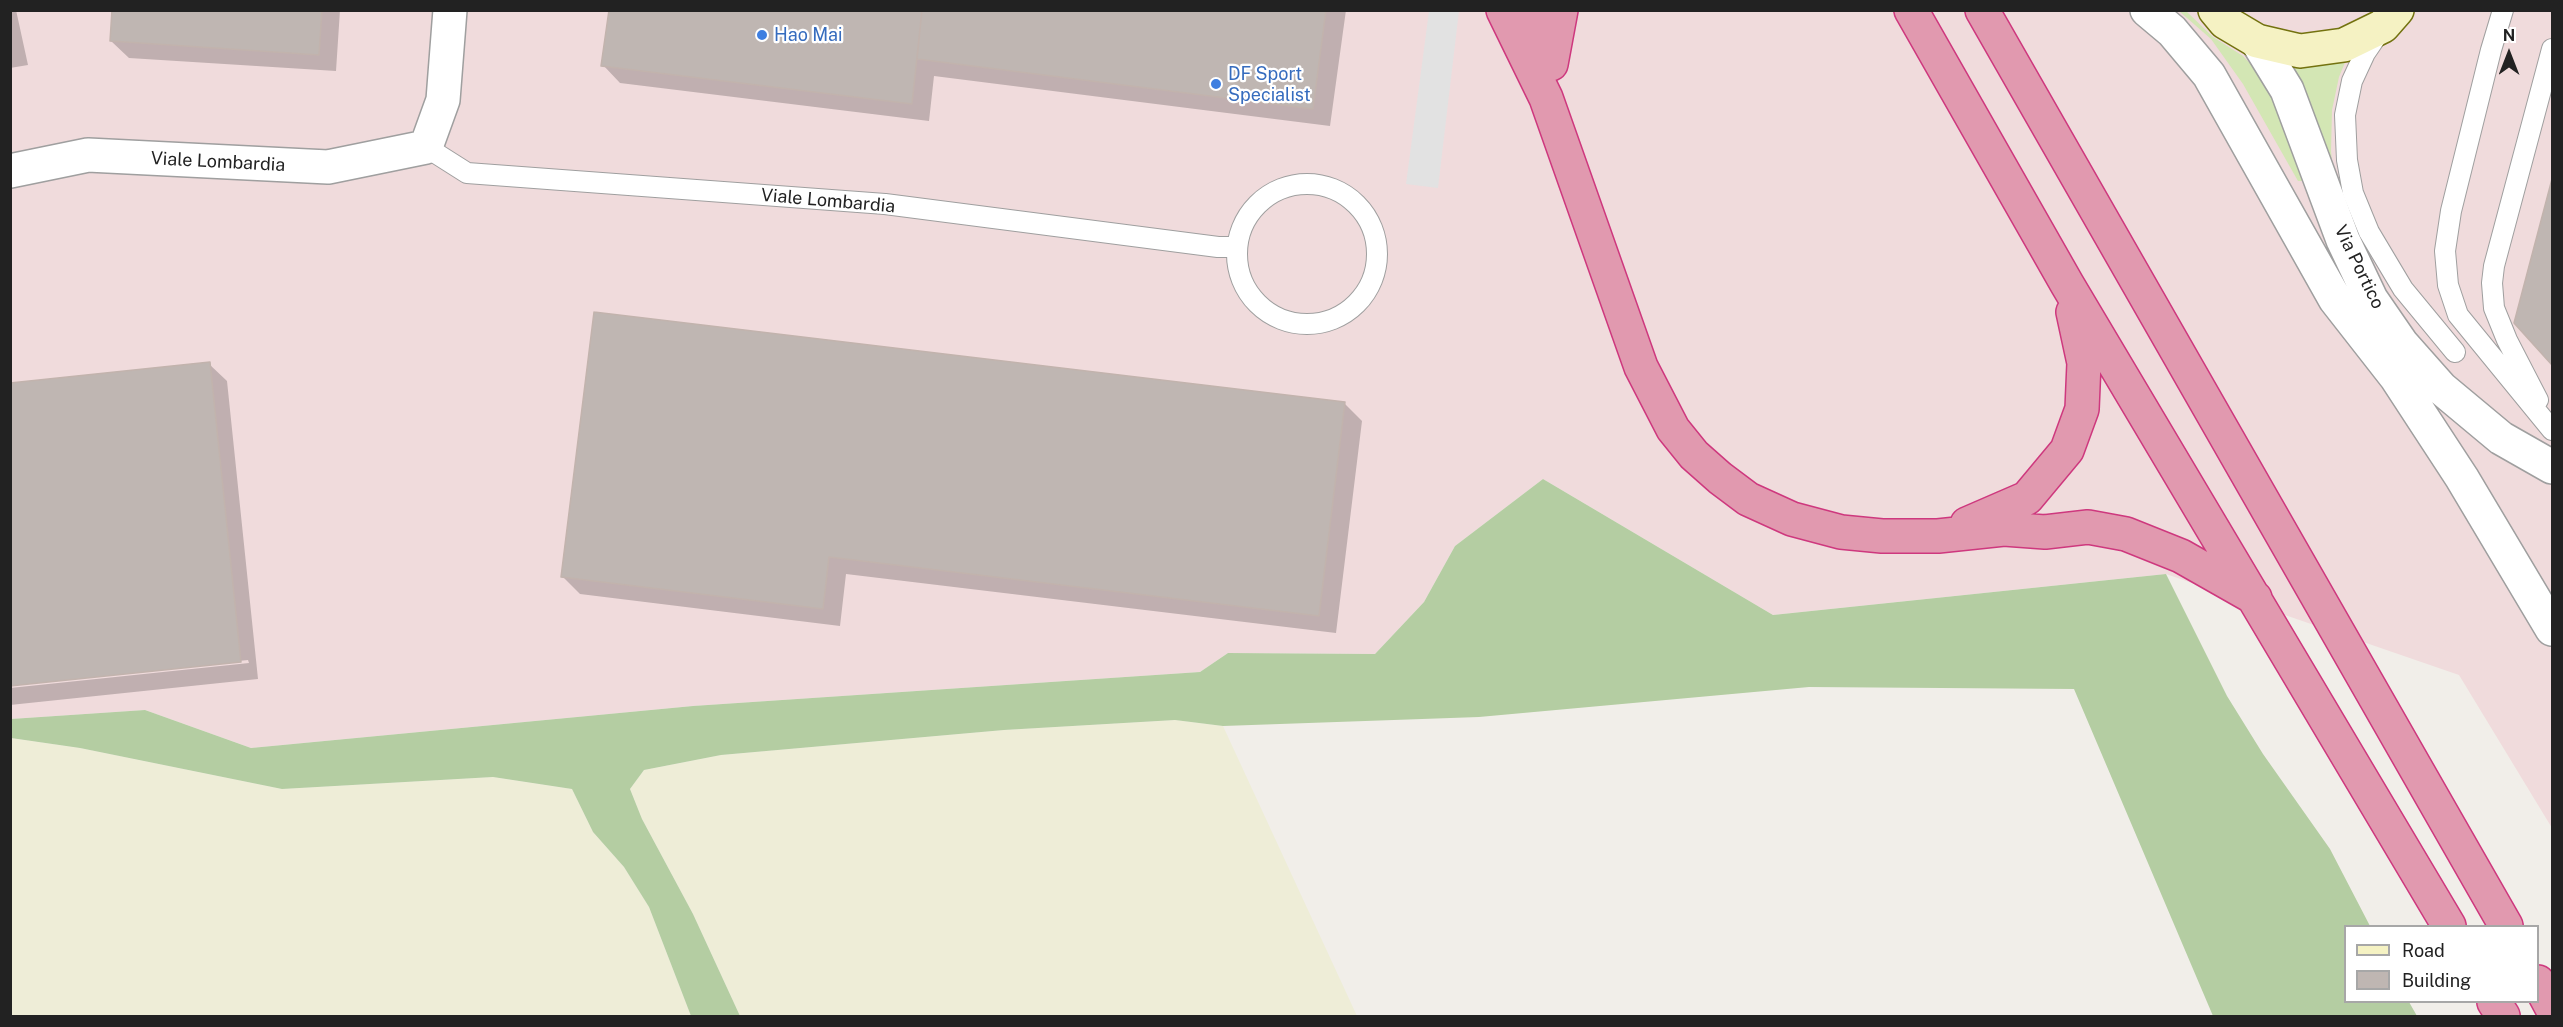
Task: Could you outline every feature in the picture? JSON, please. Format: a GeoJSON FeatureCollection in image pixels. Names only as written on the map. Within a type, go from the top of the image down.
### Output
{"type":"FeatureCollection","features":[{"type":"Feature","properties":{"kind":"highway"},"geometry":{"type":"LineString","coordinates":[[1503,10],[1546,98],[1641,367],[1673,429],[1694,455],[1748,499],[1792,519],[1841,532],[1882,536],[1938,536],[2004,529],[2045,532],[2088,527],[2126,534],[2181,555],[2255,598]]}},
{"type":"Feature","properties":{"kind":"highway"},"geometry":{"type":"LineString","coordinates":[[1536,10],[1533,38],[1546,98]]}},
{"type":"Feature","properties":{"kind":"highway"},"geometry":{"type":"LineString","coordinates":[[1546,98],[1561,10]]}},
{"type":"Feature","properties":{"kind":"highway"},"geometry":{"type":"LineString","coordinates":[[1911,10],[2067,284],[2448,925]]}},
{"type":"Feature","properties":{"kind":"highway"},"geometry":{"type":"LineString","coordinates":[[1982,10],[2505,925]]}},
{"type":"Feature","properties":{"kind":"highway"},"geometry":{"type":"LineString","coordinates":[[1938,536],[2027,498],[2067,450],[2082,409],[2084,363],[2067,284]]}},
{"type":"Feature","properties":{"kind":"highway"},"geometry":{"type":"LineString","coordinates":[[2539,984],[2553,1008]]}},
{"type":"Feature","properties":{"kind":"highway"},"geometry":{"type":"LineString","coordinates":[[2495,1003],[2503,1017]]}},
{"type":"Feature","properties":{"kind":"main road","name":"Via Portico"},"geometry":{"type":"LineString","coordinates":[[2215,10],[2225,22],[2257,41],[2300,51],[2344,45],[2390,18]]}},
{"type":"Feature","properties":{"kind":"street"},"geometry":{"type":"LineString","coordinates":[[426,147],[443,100],[450,10]]}},
{"type":"Feature","properties":{"kind":"street","name":"Via Portico"},"geometry":{"type":"LineString","coordinates":[[2147,10],[2172,31],[2209,75],[2335,299],[2396,377]]}},
{"type":"Feature","properties":{"kind":"street","name":"Via Portico"},"geometry":{"type":"LineString","coordinates":[[2257,41],[2287,90],[2343,240],[2371,299],[2402,344],[2441,388],[2501,438],[2553,468]]}},
{"type":"Feature","properties":{"kind":"street","name":"Viale Lombardia"},"geometry":{"type":"LineString","coordinates":[[10,171],[88,155],[328,167],[426,147]]}},
{"type":"Feature","properties":{"kind":"street"},"geometry":{"type":"LineString","coordinates":[[2396,377],[2448,422],[2529,477],[2553,489]]}},
{"type":"Feature","properties":{"kind":"street"},"geometry":{"type":"LineString","coordinates":[[2396,377],[2462,478],[2553,629]]}},
{"type":"Feature","properties":{"kind":"lane"},"geometry":{"type":"LineString","coordinates":[[2503,10],[2451,211],[2445,251],[2448,285],[2458,315],[2553,430]]}},
{"type":"Feature","properties":{"kind":"lane"},"geometry":{"type":"LineString","coordinates":[[2390,18],[2365,53],[2352,81],[2345,115],[2347,160],[2353,193],[2369,232],[2403,289],[2455,352]]}},
{"type":"Feature","properties":{"kind":"lane"},"geometry":{"type":"LineString","coordinates":[[2553,49],[2494,266],[2492,283],[2494,308],[2507,340],[2553,430]]}},
{"type":"Feature","properties":{"kind":"lane","name":"Viale Lombardia"},"geometry":{"type":"LineString","coordinates":[[426,147],[467,173],[885,204],[1218,248],[1236,247]]}},
{"type":"Feature","properties":{"kind":"lane"},"geometry":{"type":"LineString","coordinates":[[1298,184],[1322,185],[1344,194],[1362,210],[1373,230],[1377,253],[1374,275],[1369,286],[1364,296],[1348,312],[1327,322],[1304,325],[1281,320],[1261,308],[1246,291],[1238,269],[1236,247],[1243,224],[1256,204],[1276,190],[1298,184]]}},
{"type":"Feature","properties":{"kind":"shaded area"},"geometry":{"type":"Polygon","coordinates":[[[11,11],[2552,11],[2552,828],[2459,675],[2166,574],[1773,615],[1543,479],[1455,546],[1424,602],[1375,654],[1228,653],[1200,672],[693,706],[251,748],[145,710],[11,719],[11,11]]]}},
{"type":"Feature","properties":{"kind":"shaded area"},"geometry":{"type":"Polygon","coordinates":[[[1429,11],[1459,11],[1438,188],[1406,184],[1429,11]]]}},
{"type":"Feature","properties":{"kind":"green space"},"geometry":{"type":"Polygon","coordinates":[[[2179,11],[2186,11],[2213,37],[2243,56],[2263,77],[2275,99],[2303,181],[2298,181],[2243,84],[2211,39],[2179,11]]]}},
{"type":"Feature","properties":{"kind":"green space"},"geometry":{"type":"Polygon","coordinates":[[[2346,60],[2339,77],[2332,110],[2333,172],[2290,67],[2293,62],[2346,60]]]}},
{"type":"Feature","properties":{"kind":"green space"},"geometry":{"type":"Polygon","coordinates":[[[1543,479],[1773,615],[2166,574],[2227,696],[2263,754],[2330,849],[2369,925],[2344,925],[2344,1003],[2410,1003],[2417,1016],[2213,1016],[2074,689],[1809,687],[1479,717],[1223,726],[1175,720],[1004,730],[721,755],[644,770],[630,789],[642,819],[693,914],[740,1016],[691,1016],[649,907],[624,867],[593,832],[572,789],[493,777],[282,789],[80,748],[11,738],[11,719],[145,710],[251,748],[693,706],[1200,672],[1228,653],[1375,654],[1424,602],[1455,546],[1543,479]]]}},
{"type":"Feature","properties":{"kind":"green space"},"geometry":{"type":"Polygon","coordinates":[[[1175,720],[1223,726],[1357,1016],[740,1016],[693,914],[642,819],[630,789],[644,770],[721,755],[1004,730],[1175,720]]]}},
{"type":"Feature","properties":{"kind":"green space"},"geometry":{"type":"Polygon","coordinates":[[[11,738],[80,748],[282,789],[493,777],[572,789],[593,832],[624,867],[649,907],[691,1016],[11,1016],[11,738]]]}},
{"type":"Feature","properties":{"kind":"building"},"geometry":{"type":"Polygon","coordinates":[[[112,10],[322,10],[319,55],[110,41],[112,10]]]}},
{"type":"Feature","properties":{"kind":"building","name":"Hao Mai"},"geometry":{"type":"Polygon","coordinates":[[[609,10],[922,10],[912,104],[601,66],[609,10]]]}},
{"type":"Feature","properties":{"kind":"building","name":"DF Sport Specialist"},"geometry":{"type":"Polygon","coordinates":[[[922,10],[1326,10],[1313,109],[917,59],[922,10]]]}},
{"type":"Feature","properties":{"kind":"building"},"geometry":{"type":"Polygon","coordinates":[[[2552,179],[2552,365],[2514,323],[2552,179]]]}},
{"type":"Feature","properties":{"kind":"building"},"geometry":{"type":"Polygon","coordinates":[[[594,312],[1345,402],[1319,616],[829,557],[823,609],[561,577],[594,312]]]}},
{"type":"Feature","properties":{"kind":"building"},"geometry":{"type":"Polygon","coordinates":[[[210,362],[241,662],[10,686],[10,383],[210,362]]]}},
{"type":"Feature","properties":{"kind":"place","name":"Hao Mai"},"geometry":{"type":"Point","coordinates":[762,35]}},
{"type":"Feature","properties":{"kind":"place","name":"DF Sport Specialist"},"geometry":{"type":"Point","coordinates":[1216,84]}}]}
